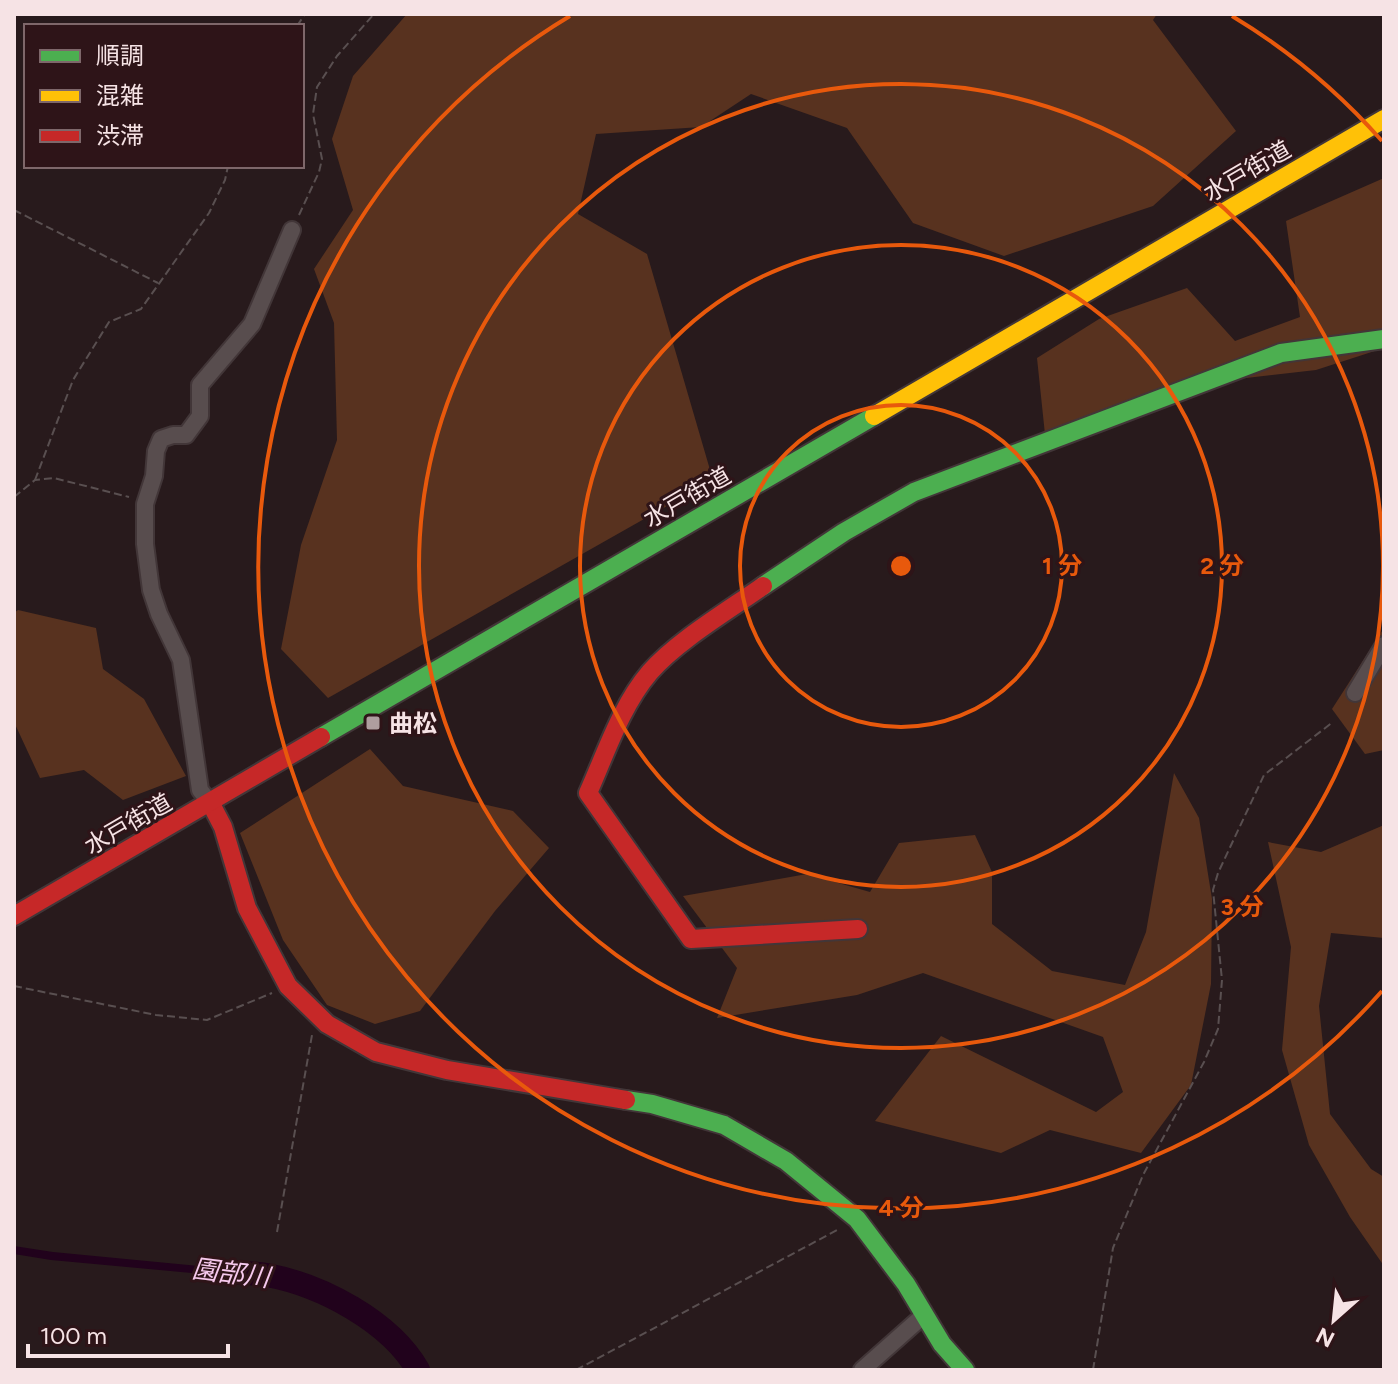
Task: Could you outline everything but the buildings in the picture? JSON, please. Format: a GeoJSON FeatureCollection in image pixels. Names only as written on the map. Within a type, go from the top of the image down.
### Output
{"type":"FeatureCollection","features":[{"type":"Feature","properties":{"kind":"main road","name":"水戸街道"},"geometry":{"type":"LineString","coordinates":[[14,916],[1384,119]]}},
{"type":"Feature","properties":{"kind":"main road"},"geometry":{"type":"LineString","coordinates":[[858,929],[691,939],[588,793],[631,700],[651,671],[703,627],[818,549],[914,492],[1281,353],[1384,339]]}},
{"type":"Feature","properties":{"kind":"main road"},"geometry":{"type":"LineString","coordinates":[[211,804],[223,827],[247,908],[288,986],[327,1024],[376,1052],[447,1070],[652,1104],[724,1125],[786,1161],[857,1219],[906,1284],[942,1344],[965,1370]]}},
{"type":"Feature","properties":{"kind":"street"},"geometry":{"type":"LineString","coordinates":[[211,804],[200,790],[181,660],[151,590],[145,544],[145,504],[161,439],[186,435],[200,416],[200,385],[252,324],[292,230]]}},
{"type":"Feature","properties":{"kind":"street"},"geometry":{"type":"LineString","coordinates":[[1355,693],[1384,645]]}},
{"type":"Feature","properties":{"kind":"street"},"geometry":{"type":"LineString","coordinates":[[862,1370],[924,1315]]}},
{"type":"Feature","properties":{"kind":"path"},"geometry":{"type":"LineString","coordinates":[[292,230],[322,159],[313,114],[317,87],[337,56],[374,14]]}},
{"type":"Feature","properties":{"kind":"path"},"geometry":{"type":"LineString","coordinates":[[14,497],[35,480],[73,380],[109,322],[141,309],[209,213],[227,168]]}},
{"type":"Feature","properties":{"kind":"path"},"geometry":{"type":"LineString","coordinates":[[14,210],[159,283]]}},
{"type":"Feature","properties":{"kind":"path"},"geometry":{"type":"LineString","coordinates":[[35,480],[54,478],[137,498],[145,504]]}},
{"type":"Feature","properties":{"kind":"path"},"geometry":{"type":"LineString","coordinates":[[1093,1370],[1113,1248],[1143,1175],[1204,1062],[1218,1029],[1222,980],[1213,890],[1218,873],[1264,775],[1333,722]]}},
{"type":"Feature","properties":{"kind":"path"},"geometry":{"type":"LineString","coordinates":[[14,986],[156,1015],[207,1020],[288,986]]}},
{"type":"Feature","properties":{"kind":"path"},"geometry":{"type":"LineString","coordinates":[[277,1232],[316,1014]]}},
{"type":"Feature","properties":{"kind":"path"},"geometry":{"type":"LineString","coordinates":[[576,1370],[857,1219]]}},
{"type":"Feature","properties":{"kind":"shaded area"},"geometry":{"type":"Polygon","coordinates":[[[407,14],[1157,14],[1153,20],[1236,131],[1153,206],[1004,256],[913,223],[847,128],[751,94],[701,127],[596,134],[578,214],[647,254],[713,480],[328,698],[281,649],[301,545],[337,440],[334,323],[314,269],[353,210],[332,139],[353,76],[407,14]]]}},
{"type":"Feature","properties":{"kind":"shaded area"},"geometry":{"type":"Polygon","coordinates":[[[1384,178],[1384,348],[1316,370],[1177,386],[1046,444],[1037,358],[1099,319],[1187,288],[1235,341],[1300,317],[1286,221],[1384,178]]]}},
{"type":"Feature","properties":{"kind":"shaded area"},"geometry":{"type":"Polygon","coordinates":[[[18,610],[96,628],[103,669],[144,699],[186,776],[123,800],[84,770],[40,778],[14,722],[14,613],[18,610]]]}},
{"type":"Feature","properties":{"kind":"shaded area"},"geometry":{"type":"Polygon","coordinates":[[[1384,628],[1384,750],[1365,754],[1332,709],[1384,628]]]}},
{"type":"Feature","properties":{"kind":"shaded area"},"geometry":{"type":"Polygon","coordinates":[[[370,749],[403,786],[513,811],[549,848],[495,911],[420,1011],[375,1024],[327,1005],[283,940],[240,833],[370,749]]]}},
{"type":"Feature","properties":{"kind":"shaded area"},"geometry":{"type":"Polygon","coordinates":[[[1174,773],[1199,818],[1212,899],[1211,984],[1191,1085],[1141,1153],[1050,1130],[1001,1153],[875,1121],[941,1036],[1096,1112],[1123,1092],[1103,1037],[923,973],[857,995],[717,1018],[737,968],[683,896],[807,874],[870,892],[899,843],[975,835],[992,872],[992,924],[1052,971],[1125,985],[1146,932],[1174,773]]]}},
{"type":"Feature","properties":{"kind":"shaded area"},"geometry":{"type":"Polygon","coordinates":[[[1384,825],[1384,938],[1331,933],[1319,1006],[1330,1114],[1371,1169],[1384,1177],[1384,1266],[1350,1217],[1309,1145],[1282,1050],[1291,947],[1268,842],[1321,852],[1384,825]]]}},
{"type":"Feature","properties":{"kind":"water"},"geometry":{"type":"Polygon","coordinates":[[[14,1246],[260,1272],[268,1280],[51,1260],[14,1254],[14,1246]]]}},
{"type":"Feature","properties":{"kind":"waterway","name":"園部川"},"geometry":{"type":"LineString","coordinates":[[229,1272],[262,1274],[288,1280],[331,1297],[372,1321],[390,1336],[418,1370]]}},
{"type":"Feature","properties":{"kind":"traffic: fast"},"geometry":{"type":"LineString","coordinates":[[763,586],[844,532],[914,492],[1281,353],[1384,339]]}},
{"type":"Feature","properties":{"kind":"traffic: fast"},"geometry":{"type":"LineString","coordinates":[[321,737],[874,416]]}},
{"type":"Feature","properties":{"kind":"traffic: fast"},"geometry":{"type":"LineString","coordinates":[[626,1100],[652,1104],[724,1125],[786,1161],[857,1219],[906,1284],[942,1344],[965,1370]]}},
{"type":"Feature","properties":{"kind":"traffic: slow"},"geometry":{"type":"LineString","coordinates":[[874,416],[1384,119]]}},
{"type":"Feature","properties":{"kind":"traffic: jam"},"geometry":{"type":"LineString","coordinates":[[763,586],[689,637],[650,672],[622,715],[588,793],[691,939],[858,929]]}},
{"type":"Feature","properties":{"kind":"traffic: jam"},"geometry":{"type":"LineString","coordinates":[[14,916],[321,737]]}},
{"type":"Feature","properties":{"kind":"traffic: jam"},"geometry":{"type":"LineString","coordinates":[[211,804],[223,827],[247,908],[288,986],[327,1024],[376,1052],[447,1070],[626,1100]]}},
{"type":"Feature","properties":{"kind":"place","name":"曲松"},"geometry":{"type":"Point","coordinates":[373,723]}}]}
